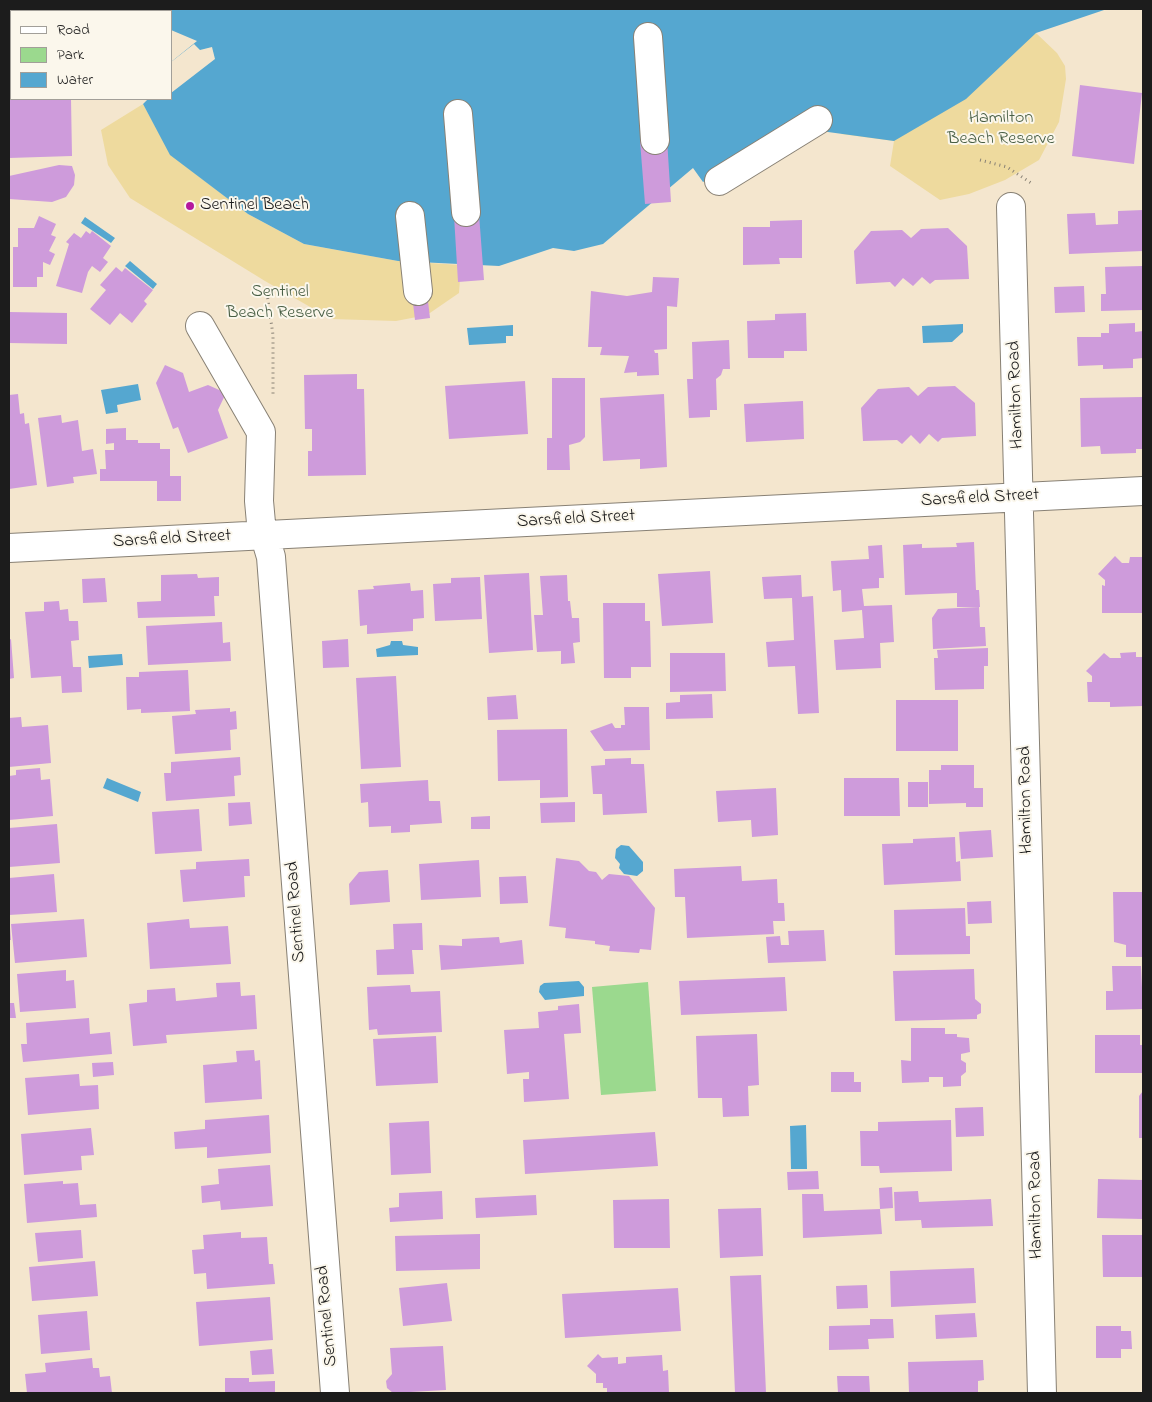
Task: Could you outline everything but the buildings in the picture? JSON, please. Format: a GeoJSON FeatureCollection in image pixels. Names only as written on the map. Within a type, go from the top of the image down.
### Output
{"type":"FeatureCollection","features":[{"type":"Feature","properties":{"kind":"street"},"geometry":{"type":"LineString","coordinates":[[648,37],[655,140]]}},
{"type":"Feature","properties":{"kind":"street"},"geometry":{"type":"LineString","coordinates":[[458,114],[466,212]]}},
{"type":"Feature","properties":{"kind":"street"},"geometry":{"type":"LineString","coordinates":[[719,181],[818,120]]}},
{"type":"Feature","properties":{"kind":"street","name":"Hamilton Road"},"geometry":{"type":"LineString","coordinates":[[1011,207],[1042,1393]]}},
{"type":"Feature","properties":{"kind":"street"},"geometry":{"type":"LineString","coordinates":[[410,216],[418,291]]}},
{"type":"Feature","properties":{"kind":"street","name":"Sentinel Road"},"geometry":{"type":"LineString","coordinates":[[200,326],[261,432],[259,501],[261,523],[271,557],[334,1393]]}},
{"type":"Feature","properties":{"kind":"street","name":"Sarsfield Street"},"geometry":{"type":"LineString","coordinates":[[9,548],[1143,491]]}},
{"type":"Feature","properties":{"kind":"path"},"geometry":{"type":"LineString","coordinates":[[980,160],[1007,167],[1031,183]]}},
{"type":"Feature","properties":{"kind":"path"},"geometry":{"type":"LineString","coordinates":[[267,294],[272,335],[273,394]]}},
{"type":"Feature","properties":{"kind":"green space"},"geometry":{"type":"Polygon","coordinates":[[[648,982],[656,1091],[601,1095],[592,987],[648,982]]]}},
{"type":"Feature","properties":{"kind":"sand","name":"Hamilton Beach Reserve"},"geometry":{"type":"Polygon","coordinates":[[[1036,33],[1057,53],[1065,66],[1066,79],[1059,122],[1039,160],[1005,180],[969,194],[940,200],[890,166],[894,141],[841,134],[852,123],[1036,33]]]}},
{"type":"Feature","properties":{"kind":"sand","name":"Sentinel Beach"},"geometry":{"type":"Polygon","coordinates":[[[143,104],[171,155],[248,214],[304,244],[398,261],[461,265],[459,293],[427,315],[396,321],[331,319],[265,281],[130,198],[108,165],[101,130],[143,104]]]}},
{"type":"Feature","properties":{"kind":"water"},"geometry":{"type":"Polygon","coordinates":[[[126,9],[1107,9],[1036,33],[966,99],[894,141],[784,126],[763,148],[703,182],[693,168],[603,244],[574,251],[553,248],[499,266],[398,261],[304,244],[248,214],[170,155],[143,104],[147,100],[172,100],[172,61],[197,41],[172,30],[172,10],[126,9]]]}},
{"type":"Feature","properties":{"kind":"water"},"geometry":{"type":"Polygon","coordinates":[[[85,217],[115,238],[111,243],[81,223],[85,217]]]}},
{"type":"Feature","properties":{"kind":"water"},"geometry":{"type":"Polygon","coordinates":[[[130,261],[157,284],[153,289],[125,266],[130,261]]]}},
{"type":"Feature","properties":{"kind":"water"},"geometry":{"type":"Polygon","coordinates":[[[963,324],[963,332],[952,342],[923,343],[922,326],[963,324]]]}},
{"type":"Feature","properties":{"kind":"water"},"geometry":{"type":"Polygon","coordinates":[[[513,325],[513,336],[506,336],[506,343],[469,345],[467,328],[513,325]]]}},
{"type":"Feature","properties":{"kind":"water"},"geometry":{"type":"Polygon","coordinates":[[[138,384],[141,400],[117,405],[118,412],[106,414],[101,390],[138,384]]]}},
{"type":"Feature","properties":{"kind":"water"},"geometry":{"type":"Polygon","coordinates":[[[391,641],[402,641],[403,645],[418,647],[418,655],[377,657],[376,649],[390,645],[391,641]]]}},
{"type":"Feature","properties":{"kind":"water"},"geometry":{"type":"Polygon","coordinates":[[[122,654],[123,665],[89,668],[88,656],[122,654]]]}},
{"type":"Feature","properties":{"kind":"water"},"geometry":{"type":"Polygon","coordinates":[[[107,778],[141,792],[138,802],[103,788],[107,778]]]}},
{"type":"Feature","properties":{"kind":"water"},"geometry":{"type":"Polygon","coordinates":[[[621,845],[629,846],[643,862],[643,871],[637,876],[624,874],[619,868],[620,864],[615,858],[616,849],[621,845]]]}},
{"type":"Feature","properties":{"kind":"water"},"geometry":{"type":"Polygon","coordinates":[[[579,981],[584,987],[584,996],[545,1000],[539,992],[540,986],[544,983],[579,981]]]}},
{"type":"Feature","properties":{"kind":"water"},"geometry":{"type":"Polygon","coordinates":[[[806,1125],[807,1169],[791,1169],[790,1126],[806,1125]]]}},
{"type":"Feature","properties":{"kind":"pier"},"geometry":{"type":"Polygon","coordinates":[[[194,44],[200,50],[212,47],[215,59],[172,92],[172,61],[194,44]]]}},
{"type":"Feature","properties":{"kind":"place","name":"Sentinel Beach"},"geometry":{"type":"Point","coordinates":[190,206]}},
{"type":"Feature","properties":{"kind":"park label","name":"Sentinel Beach Reserve"},"geometry":{"type":"Point","coordinates":[280,303]}}]}
